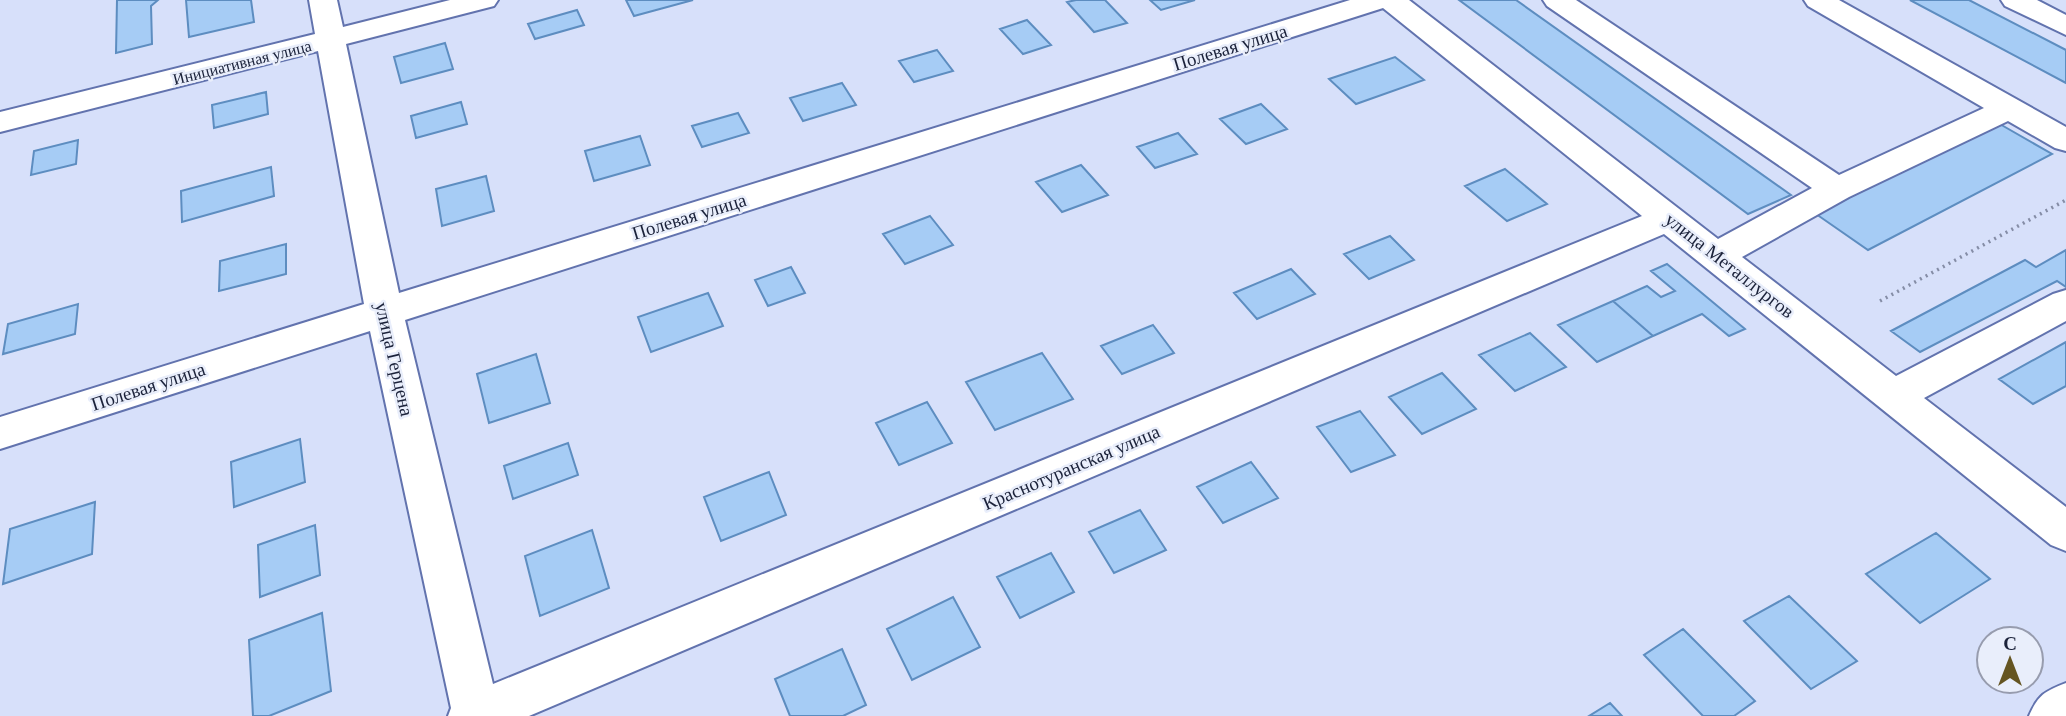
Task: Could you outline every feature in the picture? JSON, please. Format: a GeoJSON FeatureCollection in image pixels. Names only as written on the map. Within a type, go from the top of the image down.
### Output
{"type":"FeatureCollection","features":[{"type":"Feature","properties":{"kind":"street","name":"улица Герцена"},"geometry":{"type":"LineString","coordinates":[[323,0],[384,312],[475,715]]}},
{"type":"Feature","properties":{"kind":"street","name":"Инициативная улица"},"geometry":{"type":"LineString","coordinates":[[0,122],[484,0]]}},
{"type":"Feature","properties":{"kind":"street","name":"Полевая улица"},"geometry":{"type":"LineString","coordinates":[[0,433],[1379,0]]}},
{"type":"Feature","properties":{"kind":"street","name":"улица Металлургов"},"geometry":{"type":"LineString","coordinates":[[1391,0],[2066,532]]}},
{"type":"Feature","properties":{"kind":"street"},"geometry":{"type":"LineString","coordinates":[[1557,0],[1837,189]]}},
{"type":"Feature","properties":{"kind":"street"},"geometry":{"type":"LineString","coordinates":[[1818,0],[2066,141]]}},
{"type":"Feature","properties":{"kind":"street"},"geometry":{"type":"LineString","coordinates":[[2015,0],[2066,26]]}},
{"type":"Feature","properties":{"kind":"street"},"geometry":{"type":"LineString","coordinates":[[1717,255],[1837,189],[2008,109]]}},
{"type":"Feature","properties":{"kind":"street","name":"Краснотуранская улица"},"geometry":{"type":"LineString","coordinates":[[475,715],[1670,218]]}},
{"type":"Feature","properties":{"kind":"street"},"geometry":{"type":"LineString","coordinates":[[1895,395],[2066,304]]}},
{"type":"Feature","properties":{"kind":"street"},"geometry":{"type":"LineString","coordinates":[[2053,716],[2066,706]]}},
{"type":"Feature","properties":{"kind":"path"},"geometry":{"type":"LineString","coordinates":[[1880,300],[2066,200]]}},
{"type":"Feature","properties":{"kind":"building"},"geometry":{"type":"Polygon","coordinates":[[[117,0],[158,0],[151,6],[152,44],[116,53],[117,0]]]}},
{"type":"Feature","properties":{"kind":"building"},"geometry":{"type":"Polygon","coordinates":[[[186,0],[251,0],[254,22],[189,37],[186,0]]]}},
{"type":"Feature","properties":{"kind":"building"},"geometry":{"type":"Polygon","coordinates":[[[626,0],[693,0],[634,16],[626,0]]]}},
{"type":"Feature","properties":{"kind":"building"},"geometry":{"type":"Polygon","coordinates":[[[1105,0],[1127,23],[1094,32],[1067,2],[1105,0]]]}},
{"type":"Feature","properties":{"kind":"building"},"geometry":{"type":"Polygon","coordinates":[[[1150,0],[1195,0],[1161,10],[1150,0]]]}},
{"type":"Feature","properties":{"kind":"building"},"geometry":{"type":"Polygon","coordinates":[[[1459,0],[1516,0],[1791,195],[1748,214],[1459,0]]]}},
{"type":"Feature","properties":{"kind":"building"},"geometry":{"type":"Polygon","coordinates":[[[1910,0],[1969,0],[2066,50],[2066,83],[1910,0]]]}},
{"type":"Feature","properties":{"kind":"building"},"geometry":{"type":"Polygon","coordinates":[[[577,10],[584,25],[535,39],[528,24],[577,10]]]}},
{"type":"Feature","properties":{"kind":"building"},"geometry":{"type":"Polygon","coordinates":[[[1027,20],[1051,45],[1023,54],[1000,29],[1027,20]]]}},
{"type":"Feature","properties":{"kind":"building"},"geometry":{"type":"Polygon","coordinates":[[[445,43],[453,69],[401,83],[394,57],[445,43]]]}},
{"type":"Feature","properties":{"kind":"building"},"geometry":{"type":"Polygon","coordinates":[[[937,50],[953,71],[914,82],[899,61],[937,50]]]}},
{"type":"Feature","properties":{"kind":"building"},"geometry":{"type":"Polygon","coordinates":[[[1395,57],[1424,80],[1356,104],[1329,79],[1395,57]]]}},
{"type":"Feature","properties":{"kind":"building"},"geometry":{"type":"Polygon","coordinates":[[[842,83],[856,105],[803,121],[790,98],[842,83]]]}},
{"type":"Feature","properties":{"kind":"building"},"geometry":{"type":"Polygon","coordinates":[[[266,92],[268,114],[214,128],[212,105],[266,92]]]}},
{"type":"Feature","properties":{"kind":"building"},"geometry":{"type":"Polygon","coordinates":[[[461,102],[467,124],[416,138],[411,116],[461,102]]]}},
{"type":"Feature","properties":{"kind":"building"},"geometry":{"type":"Polygon","coordinates":[[[1261,104],[1287,129],[1246,144],[1220,119],[1261,104]]]}},
{"type":"Feature","properties":{"kind":"building"},"geometry":{"type":"Polygon","coordinates":[[[738,113],[749,133],[702,147],[692,126],[738,113]]]}},
{"type":"Feature","properties":{"kind":"building"},"geometry":{"type":"Polygon","coordinates":[[[1998,123],[2052,154],[1868,250],[1816,214],[1998,123]]]}},
{"type":"Feature","properties":{"kind":"building"},"geometry":{"type":"Polygon","coordinates":[[[1178,133],[1197,154],[1155,168],[1137,147],[1178,133]]]}},
{"type":"Feature","properties":{"kind":"building"},"geometry":{"type":"Polygon","coordinates":[[[640,136],[650,165],[594,181],[585,151],[640,136]]]}},
{"type":"Feature","properties":{"kind":"building"},"geometry":{"type":"Polygon","coordinates":[[[78,140],[76,164],[31,175],[34,151],[78,140]]]}},
{"type":"Feature","properties":{"kind":"building"},"geometry":{"type":"Polygon","coordinates":[[[1081,165],[1108,195],[1062,212],[1036,182],[1081,165]]]}},
{"type":"Feature","properties":{"kind":"building"},"geometry":{"type":"Polygon","coordinates":[[[271,167],[274,196],[182,222],[181,191],[271,167]]]}},
{"type":"Feature","properties":{"kind":"building"},"geometry":{"type":"Polygon","coordinates":[[[1505,169],[1547,204],[1507,221],[1465,186],[1505,169]]]}},
{"type":"Feature","properties":{"kind":"building"},"geometry":{"type":"Polygon","coordinates":[[[486,176],[494,211],[442,226],[436,189],[486,176]]]}},
{"type":"Feature","properties":{"kind":"building"},"geometry":{"type":"Polygon","coordinates":[[[930,216],[953,245],[905,264],[883,234],[930,216]]]}},
{"type":"Feature","properties":{"kind":"building"},"geometry":{"type":"Polygon","coordinates":[[[1390,236],[1414,260],[1369,279],[1344,254],[1390,236]]]}},
{"type":"Feature","properties":{"kind":"building"},"geometry":{"type":"Polygon","coordinates":[[[286,244],[286,274],[219,291],[220,261],[286,244]]]}},
{"type":"Feature","properties":{"kind":"building"},"geometry":{"type":"Polygon","coordinates":[[[2066,250],[2066,287],[2057,281],[1920,352],[1891,331],[2025,260],[2036,267],[2066,250]]]}},
{"type":"Feature","properties":{"kind":"building"},"geometry":{"type":"Polygon","coordinates":[[[1667,264],[1745,329],[1729,336],[1702,314],[1653,336],[1613,301],[1647,286],[1661,297],[1675,291],[1651,271],[1667,264]]]}},
{"type":"Feature","properties":{"kind":"building"},"geometry":{"type":"Polygon","coordinates":[[[791,267],[805,293],[768,306],[755,280],[791,267]]]}},
{"type":"Feature","properties":{"kind":"building"},"geometry":{"type":"Polygon","coordinates":[[[1291,269],[1315,294],[1257,319],[1234,293],[1291,269]]]}},
{"type":"Feature","properties":{"kind":"building"},"geometry":{"type":"Polygon","coordinates":[[[708,293],[723,326],[651,352],[638,317],[708,293]]]}},
{"type":"Feature","properties":{"kind":"building"},"geometry":{"type":"Polygon","coordinates":[[[1613,301],[1653,336],[1597,362],[1558,325],[1613,301]]]}},
{"type":"Feature","properties":{"kind":"building"},"geometry":{"type":"Polygon","coordinates":[[[78,304],[75,334],[3,354],[8,324],[78,304]]]}},
{"type":"Feature","properties":{"kind":"building"},"geometry":{"type":"Polygon","coordinates":[[[1153,325],[1174,353],[1122,374],[1101,346],[1153,325]]]}},
{"type":"Feature","properties":{"kind":"building"},"geometry":{"type":"Polygon","coordinates":[[[1530,333],[1566,367],[1515,391],[1479,355],[1530,333]]]}},
{"type":"Feature","properties":{"kind":"building"},"geometry":{"type":"Polygon","coordinates":[[[2066,342],[2066,386],[2033,404],[1999,379],[2066,342]]]}},
{"type":"Feature","properties":{"kind":"building"},"geometry":{"type":"Polygon","coordinates":[[[1042,353],[1073,399],[995,430],[966,382],[1042,353]]]}},
{"type":"Feature","properties":{"kind":"building"},"geometry":{"type":"Polygon","coordinates":[[[536,354],[550,403],[489,423],[477,374],[536,354]]]}},
{"type":"Feature","properties":{"kind":"building"},"geometry":{"type":"Polygon","coordinates":[[[1442,373],[1476,409],[1422,434],[1389,397],[1442,373]]]}},
{"type":"Feature","properties":{"kind":"building"},"geometry":{"type":"Polygon","coordinates":[[[927,402],[952,443],[899,465],[876,423],[927,402]]]}},
{"type":"Feature","properties":{"kind":"building"},"geometry":{"type":"Polygon","coordinates":[[[1360,411],[1395,455],[1351,472],[1317,427],[1360,411]]]}},
{"type":"Feature","properties":{"kind":"building"},"geometry":{"type":"Polygon","coordinates":[[[300,439],[305,482],[234,507],[231,462],[300,439]]]}},
{"type":"Feature","properties":{"kind":"building"},"geometry":{"type":"Polygon","coordinates":[[[568,443],[578,475],[513,499],[504,466],[568,443]]]}},
{"type":"Feature","properties":{"kind":"building"},"geometry":{"type":"Polygon","coordinates":[[[1251,462],[1278,498],[1223,523],[1197,487],[1251,462]]]}},
{"type":"Feature","properties":{"kind":"building"},"geometry":{"type":"Polygon","coordinates":[[[769,472],[786,515],[721,541],[704,497],[769,472]]]}},
{"type":"Feature","properties":{"kind":"building"},"geometry":{"type":"Polygon","coordinates":[[[95,502],[92,554],[3,584],[10,529],[95,502]]]}},
{"type":"Feature","properties":{"kind":"building"},"geometry":{"type":"Polygon","coordinates":[[[1140,510],[1166,550],[1114,573],[1089,532],[1140,510]]]}},
{"type":"Feature","properties":{"kind":"building"},"geometry":{"type":"Polygon","coordinates":[[[315,525],[320,575],[260,597],[258,545],[315,525]]]}},
{"type":"Feature","properties":{"kind":"building"},"geometry":{"type":"Polygon","coordinates":[[[592,530],[609,588],[540,616],[525,556],[592,530]]]}},
{"type":"Feature","properties":{"kind":"building"},"geometry":{"type":"Polygon","coordinates":[[[1936,533],[1990,579],[1920,623],[1866,574],[1936,533]]]}},
{"type":"Feature","properties":{"kind":"building"},"geometry":{"type":"Polygon","coordinates":[[[1051,553],[1074,592],[1020,618],[997,577],[1051,553]]]}},
{"type":"Feature","properties":{"kind":"building"},"geometry":{"type":"Polygon","coordinates":[[[1789,596],[1857,661],[1811,689],[1744,621],[1789,596]]]}},
{"type":"Feature","properties":{"kind":"building"},"geometry":{"type":"Polygon","coordinates":[[[953,597],[980,647],[912,680],[887,629],[953,597]]]}},
{"type":"Feature","properties":{"kind":"building"},"geometry":{"type":"Polygon","coordinates":[[[322,613],[331,691],[269,716],[253,716],[249,640],[322,613]]]}},
{"type":"Feature","properties":{"kind":"building"},"geometry":{"type":"Polygon","coordinates":[[[1683,629],[1755,701],[1734,716],[1703,716],[1644,655],[1683,629]]]}},
{"type":"Feature","properties":{"kind":"building"},"geometry":{"type":"Polygon","coordinates":[[[842,649],[866,705],[843,716],[790,716],[775,679],[842,649]]]}},
{"type":"Feature","properties":{"kind":"building"},"geometry":{"type":"Polygon","coordinates":[[[1610,703],[1622,716],[1589,716],[1610,703]]]}}]}
